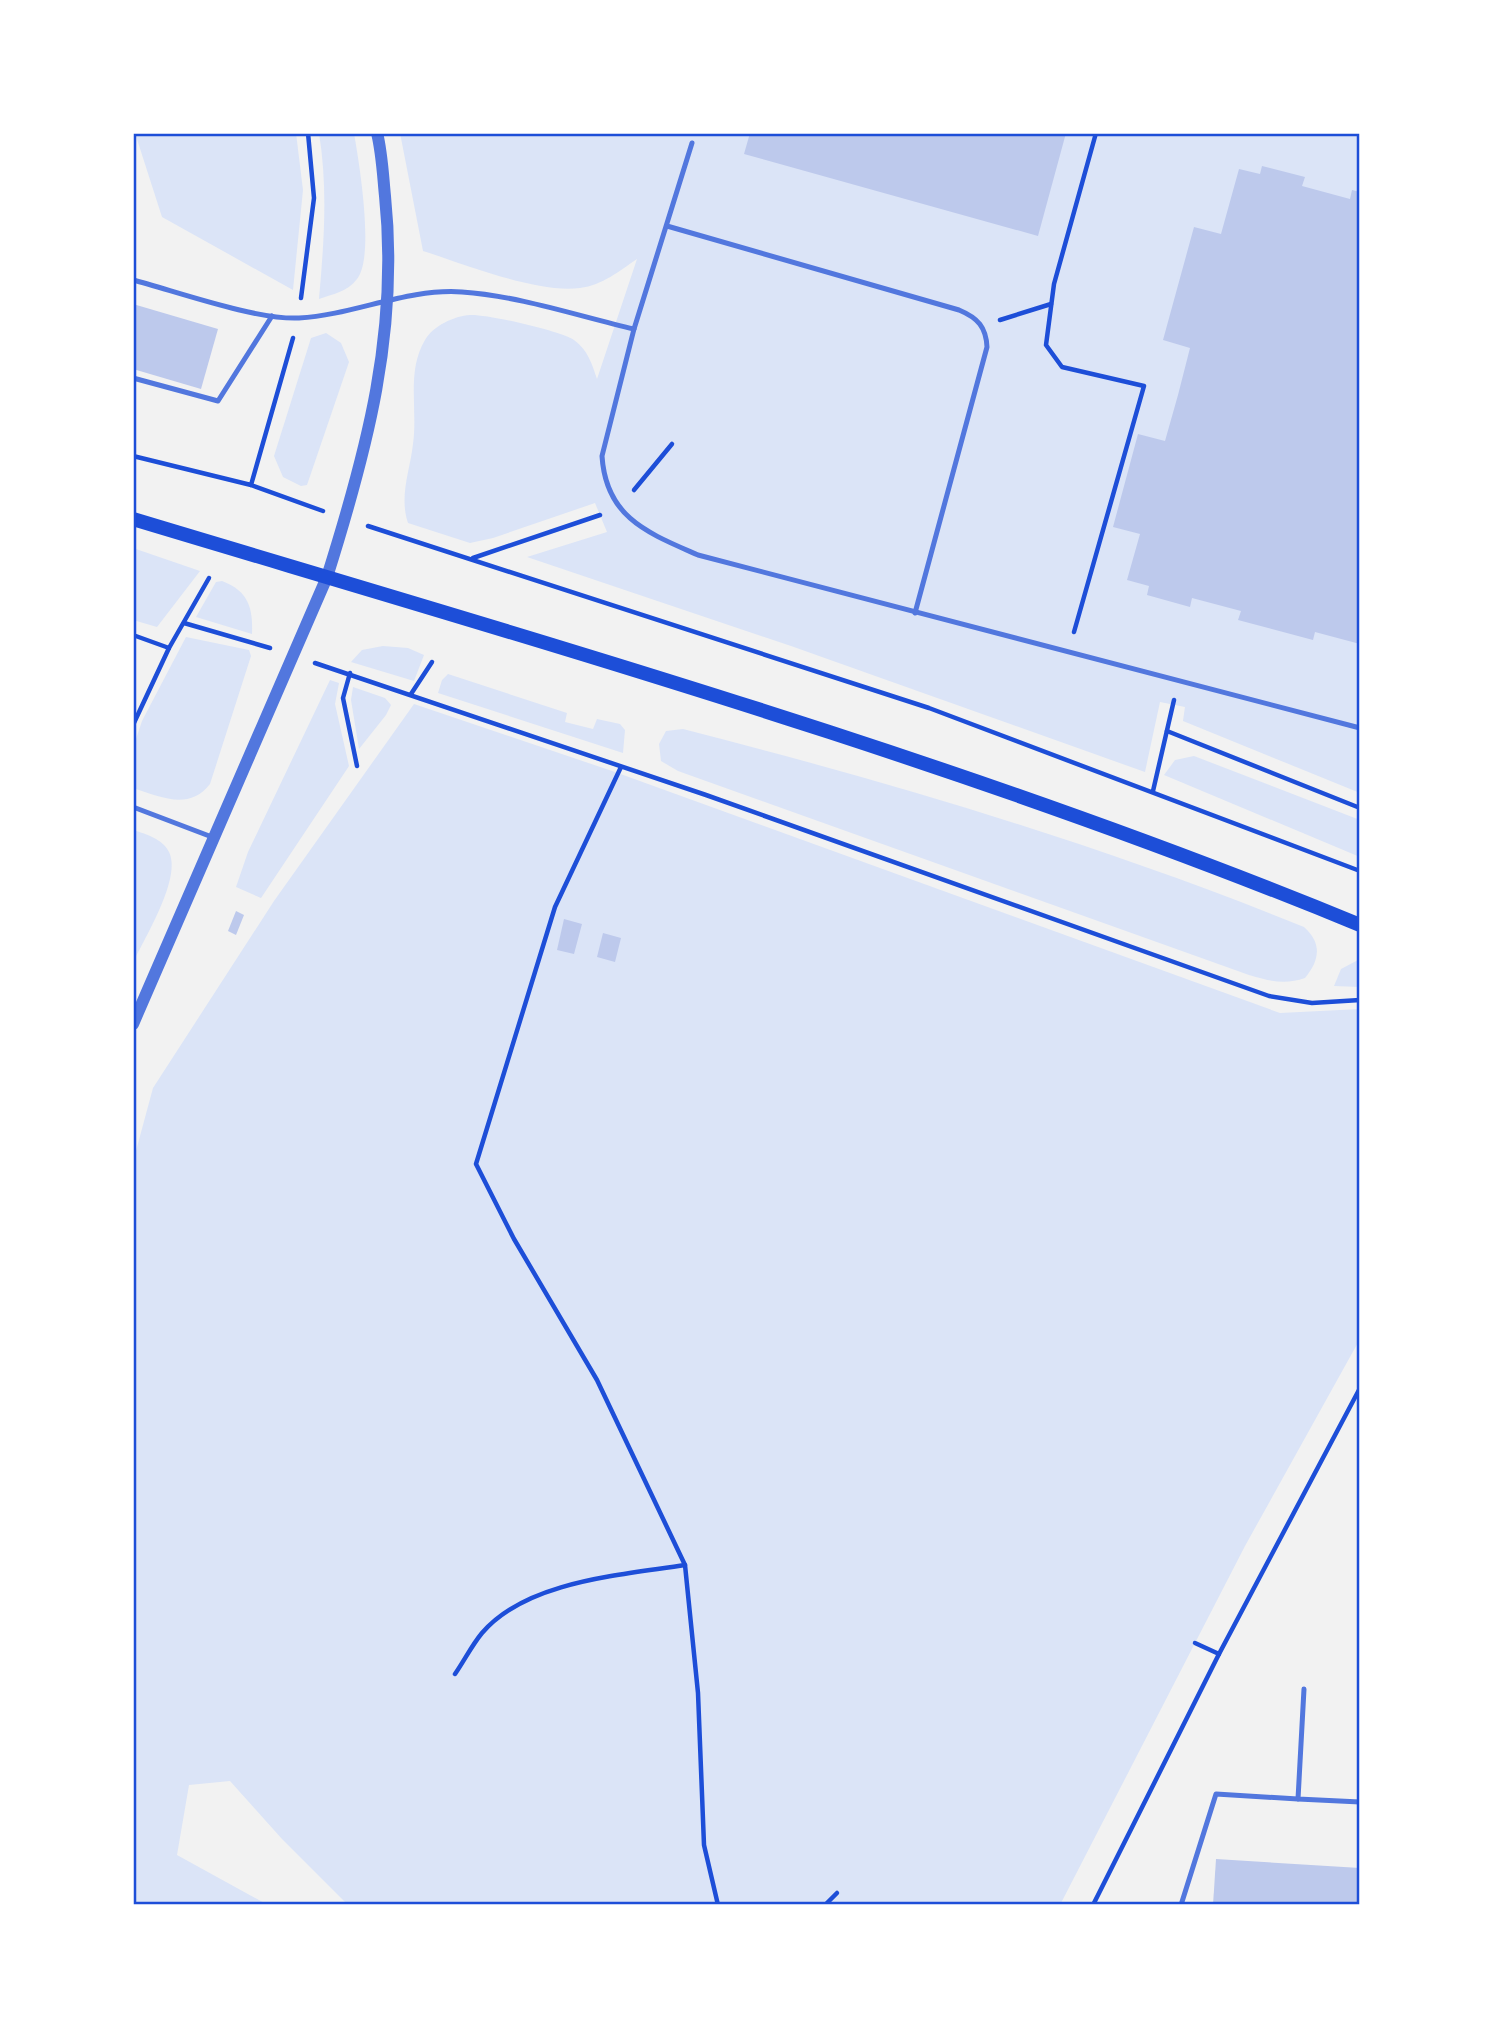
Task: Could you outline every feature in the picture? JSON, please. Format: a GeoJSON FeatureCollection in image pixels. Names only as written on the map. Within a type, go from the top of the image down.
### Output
{"type":"FeatureCollection","features":[{"type":"Feature","properties":{"kind":"main road"},"geometry":{"type":"LineString","coordinates":[[133,519],[671,683],[1042,804],[1194,858],[1360,925]]}},
{"type":"Feature","properties":{"kind":"street"},"geometry":{"type":"LineString","coordinates":[[133,1024],[327,577],[370,424],[385,348],[389,301],[388,228],[377,133]]}},
{"type":"Feature","properties":{"kind":"lane"},"geometry":{"type":"LineString","coordinates":[[692,143],[634,330],[602,456],[603,472],[618,509],[634,524],[698,555],[1360,728]]}},
{"type":"Feature","properties":{"kind":"lane"},"geometry":{"type":"LineString","coordinates":[[667,226],[959,310],[973,316],[983,326],[987,347],[915,613]]}},
{"type":"Feature","properties":{"kind":"lane"},"geometry":{"type":"LineString","coordinates":[[133,280],[272,316],[312,316],[389,301],[460,292],[492,295],[634,330]]}},
{"type":"Feature","properties":{"kind":"lane"},"geometry":{"type":"LineString","coordinates":[[133,378],[218,401],[272,316]]}},
{"type":"Feature","properties":{"kind":"lane"},"geometry":{"type":"LineString","coordinates":[[133,807],[214,838]]}},
{"type":"Feature","properties":{"kind":"lane"},"geometry":{"type":"LineString","coordinates":[[1298,1798],[1304,1689]]}},
{"type":"Feature","properties":{"kind":"lane"},"geometry":{"type":"LineString","coordinates":[[1181,1905],[1216,1794],[1360,1802]]}},
{"type":"Feature","properties":{"kind":"path"},"geometry":{"type":"LineString","coordinates":[[1073,633],[1144,386],[1062,367],[1046,345],[1054,284],[1096,133]]}},
{"type":"Feature","properties":{"kind":"path"},"geometry":{"type":"LineString","coordinates":[[983,326],[1051,304]]}},
{"type":"Feature","properties":{"kind":"path"},"geometry":{"type":"LineString","coordinates":[[472,559],[618,509],[672,444]]}},
{"type":"Feature","properties":{"kind":"path"},"geometry":{"type":"LineString","coordinates":[[133,456],[226,478],[281,497]]}},
{"type":"Feature","properties":{"kind":"path"},"geometry":{"type":"LineString","coordinates":[[412,540],[794,663],[1153,791],[1360,871]]}},
{"type":"Feature","properties":{"kind":"path"},"geometry":{"type":"LineString","coordinates":[[133,725],[169,648],[209,578]]}},
{"type":"Feature","properties":{"kind":"path"},"geometry":{"type":"LineString","coordinates":[[184,623],[252,642]]}},
{"type":"Feature","properties":{"kind":"path"},"geometry":{"type":"LineString","coordinates":[[133,635],[169,648]]}},
{"type":"Feature","properties":{"kind":"path"},"geometry":{"type":"LineString","coordinates":[[411,694],[432,662]]}},
{"type":"Feature","properties":{"kind":"path"},"geometry":{"type":"LineString","coordinates":[[357,766],[343,698],[350,673],[1269,996],[1312,1003],[1360,1000]]}},
{"type":"Feature","properties":{"kind":"path"},"geometry":{"type":"LineString","coordinates":[[1153,791],[1178,681]]}},
{"type":"Feature","properties":{"kind":"path"},"geometry":{"type":"LineString","coordinates":[[1167,731],[1360,808]]}},
{"type":"Feature","properties":{"kind":"path"},"geometry":{"type":"LineString","coordinates":[[621,767],[555,906],[476,1164],[514,1239],[597,1380],[685,1566],[698,1693],[704,1845],[718,1905]]}},
{"type":"Feature","properties":{"kind":"path"},"geometry":{"type":"LineString","coordinates":[[1093,1905],[1219,1654],[1360,1388]]}},
{"type":"Feature","properties":{"kind":"path"},"geometry":{"type":"LineString","coordinates":[[455,1674],[482,1633],[501,1615],[552,1590],[612,1576],[685,1566]]}},
{"type":"Feature","properties":{"kind":"path"},"geometry":{"type":"LineString","coordinates":[[1195,1643],[1219,1654]]}},
{"type":"Feature","properties":{"kind":"path"},"geometry":{"type":"LineString","coordinates":[[825,1905],[837,1893]]}},
{"type":"Feature","properties":{"kind":"shaded area"},"geometry":{"type":"Polygon","coordinates":[[[135,133],[296,133],[303,190],[293,290],[162,217],[135,133]]]}},
{"type":"Feature","properties":{"kind":"shaded area"},"geometry":{"type":"Polygon","coordinates":[[[319,133],[354,133],[362,186],[365,251],[357,279],[344,290],[319,299],[324,195],[319,133]]]}},
{"type":"Feature","properties":{"kind":"shaded area"},"geometry":{"type":"Polygon","coordinates":[[[400,133],[1360,133],[1360,793],[1183,721],[1185,707],[1160,702],[1145,772],[791,646],[527,557],[607,532],[595,503],[493,538],[470,543],[408,523],[405,493],[414,431],[414,378],[419,352],[433,330],[457,317],[470,315],[540,328],[566,336],[579,344],[589,358],[597,379],[637,259],[596,284],[563,289],[501,277],[423,251],[400,133]]]}},
{"type":"Feature","properties":{"kind":"shaded area"},"geometry":{"type":"Polygon","coordinates":[[[326,333],[341,343],[349,362],[307,485],[301,486],[283,477],[274,456],[311,338],[326,333]]]}},
{"type":"Feature","properties":{"kind":"shaded area"},"geometry":{"type":"Polygon","coordinates":[[[133,548],[200,571],[157,627],[133,620],[133,548]]]}},
{"type":"Feature","properties":{"kind":"shaded area"},"geometry":{"type":"Polygon","coordinates":[[[222,581],[238,590],[247,601],[252,634],[196,617],[216,582],[222,581]]]}},
{"type":"Feature","properties":{"kind":"shaded area"},"geometry":{"type":"Polygon","coordinates":[[[186,637],[249,650],[251,656],[210,784],[193,797],[174,800],[133,788],[133,748],[142,721],[186,637]]]}},
{"type":"Feature","properties":{"kind":"shaded area"},"geometry":{"type":"Polygon","coordinates":[[[383,646],[408,648],[424,655],[414,681],[351,662],[362,650],[383,646]]]}},
{"type":"Feature","properties":{"kind":"shaded area"},"geometry":{"type":"Polygon","coordinates":[[[448,674],[567,713],[565,722],[593,729],[597,719],[620,724],[625,730],[623,753],[438,693],[442,680],[448,674]]]}},
{"type":"Feature","properties":{"kind":"shaded area"},"geometry":{"type":"Polygon","coordinates":[[[330,680],[339,683],[335,704],[349,766],[261,898],[236,887],[248,852],[330,680]]]}},
{"type":"Feature","properties":{"kind":"shaded area"},"geometry":{"type":"Polygon","coordinates":[[[353,687],[385,698],[391,705],[359,749],[351,700],[353,687]]]}},
{"type":"Feature","properties":{"kind":"shaded area"},"geometry":{"type":"Polygon","coordinates":[[[414,704],[615,772],[1280,1013],[1360,1009],[1360,1339],[1245,1546],[1060,1905],[348,1905],[282,1839],[230,1781],[189,1785],[177,1855],[268,1905],[133,1905],[133,1162],[153,1088],[274,901],[414,704]]]}},
{"type":"Feature","properties":{"kind":"shaded area"},"geometry":{"type":"Polygon","coordinates":[[[683,729],[841,771],[997,818],[1228,897],[1304,927],[1316,945],[1314,965],[1305,978],[1291,981],[1249,975],[678,771],[661,761],[659,744],[666,731],[683,729]]]}},
{"type":"Feature","properties":{"kind":"shaded area"},"geometry":{"type":"Polygon","coordinates":[[[1194,756],[1360,820],[1360,857],[1164,775],[1175,760],[1194,756]]]}},
{"type":"Feature","properties":{"kind":"shaded area"},"geometry":{"type":"Polygon","coordinates":[[[133,830],[163,844],[172,863],[171,877],[160,908],[133,963],[133,830]]]}},
{"type":"Feature","properties":{"kind":"shaded area"},"geometry":{"type":"Polygon","coordinates":[[[1360,959],[1360,987],[1334,986],[1341,969],[1360,959]]]}},
{"type":"Feature","properties":{"kind":"building"},"geometry":{"type":"Polygon","coordinates":[[[750,133],[1066,133],[1038,236],[744,154],[750,133]]]}},
{"type":"Feature","properties":{"kind":"building"},"geometry":{"type":"Polygon","coordinates":[[[1262,166],[1305,177],[1302,186],[1350,199],[1352,190],[1360,192],[1360,644],[1315,632],[1313,640],[1238,620],[1241,611],[1192,598],[1190,607],[1147,595],[1149,586],[1127,580],[1140,534],[1113,527],[1138,434],[1165,441],[1178,395],[1190,348],[1163,340],[1194,227],[1221,234],[1239,169],[1260,174],[1262,166]]]}},
{"type":"Feature","properties":{"kind":"building"},"geometry":{"type":"Polygon","coordinates":[[[133,304],[218,329],[201,389],[133,369],[133,304]]]}},
{"type":"Feature","properties":{"kind":"building"},"geometry":{"type":"Polygon","coordinates":[[[236,911],[244,915],[236,935],[228,931],[236,911]]]}},
{"type":"Feature","properties":{"kind":"building"},"geometry":{"type":"Polygon","coordinates":[[[564,919],[582,924],[574,954],[557,950],[564,919]]]}},
{"type":"Feature","properties":{"kind":"building"},"geometry":{"type":"Polygon","coordinates":[[[603,933],[621,938],[615,962],[597,957],[603,933]]]}},
{"type":"Feature","properties":{"kind":"building"},"geometry":{"type":"Polygon","coordinates":[[[1216,1859],[1360,1868],[1360,1905],[1213,1905],[1216,1859]]]}}]}
